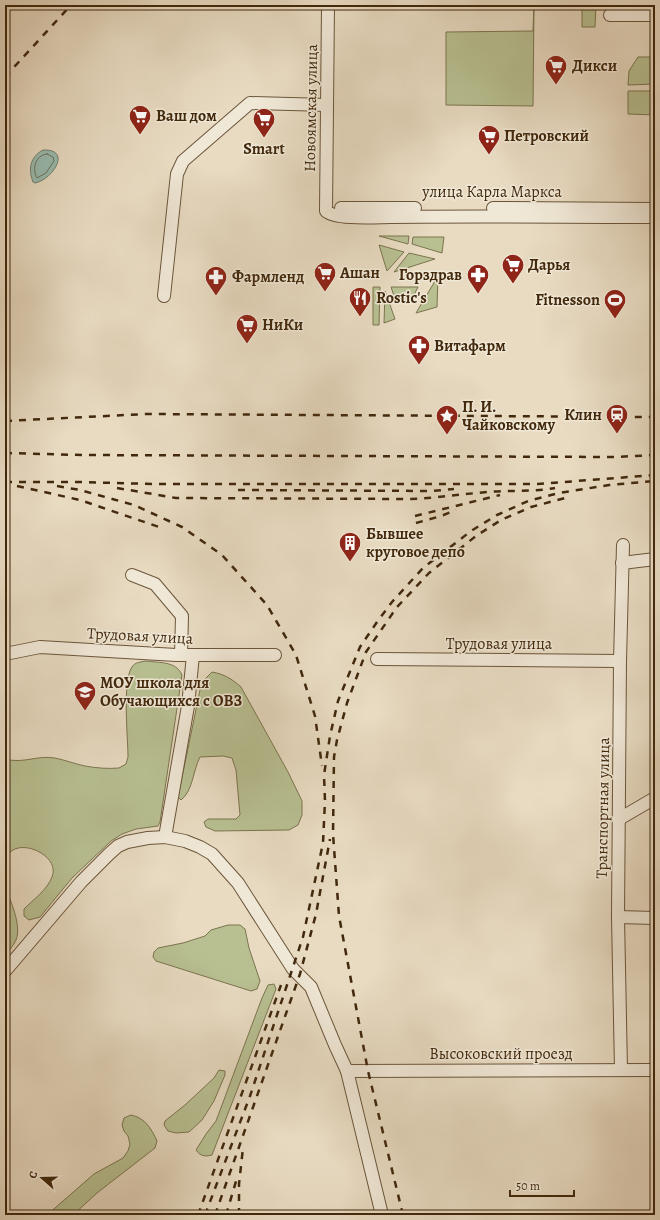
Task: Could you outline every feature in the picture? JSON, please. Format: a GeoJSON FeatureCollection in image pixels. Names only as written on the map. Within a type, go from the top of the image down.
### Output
{"type":"FeatureCollection","features":[{"type":"Feature","properties":{"kind":"street","name":"Новоямская улица"},"geometry":{"type":"LineString","coordinates":[[328,5],[328,212]]}},
{"type":"Feature","properties":{"kind":"street"},"geometry":{"type":"LineString","coordinates":[[610,14],[655,14]]}},
{"type":"Feature","properties":{"kind":"street"},"geometry":{"type":"LineString","coordinates":[[164,296],[178,174],[180,165],[183,161],[250,103],[327,105]]}},
{"type":"Feature","properties":{"kind":"street","name":"улица Карла Маркса"},"geometry":{"type":"LineString","coordinates":[[328,212],[337,208],[655,209]]}},
{"type":"Feature","properties":{"kind":"street","name":"улица Карла Маркса"},"geometry":{"type":"LineString","coordinates":[[328,212],[335,216],[365,217],[655,217]]}},
{"type":"Feature","properties":{"kind":"street","name":"Транспортная улица"},"geometry":{"type":"LineString","coordinates":[[621,1070],[618,917],[620,661],[623,545]]}},
{"type":"Feature","properties":{"kind":"street"},"geometry":{"type":"LineString","coordinates":[[622,563],[655,559]]}},
{"type":"Feature","properties":{"kind":"street"},"geometry":{"type":"LineString","coordinates":[[132,575],[155,584],[182,616],[187,655],[188,706],[165,837]]}},
{"type":"Feature","properties":{"kind":"street","name":"Трудовая улица"},"geometry":{"type":"LineString","coordinates":[[5,654],[40,647],[187,655],[275,655]]}},
{"type":"Feature","properties":{"kind":"street","name":"Трудовая улица"},"geometry":{"type":"LineString","coordinates":[[377,659],[620,661]]}},
{"type":"Feature","properties":{"kind":"street"},"geometry":{"type":"LineString","coordinates":[[619,819],[655,798]]}},
{"type":"Feature","properties":{"kind":"street"},"geometry":{"type":"LineString","coordinates":[[5,971],[81,882],[108,854],[118,846],[127,842],[148,838],[165,837],[185,841],[212,854],[238,882],[288,961],[311,987],[335,1045],[348,1071],[382,1215]]}},
{"type":"Feature","properties":{"kind":"street"},"geometry":{"type":"LineString","coordinates":[[618,917],[655,918]]}},
{"type":"Feature","properties":{"kind":"street","name":"Высоковский проезд"},"geometry":{"type":"LineString","coordinates":[[348,1071],[655,1070]]}},
{"type":"Feature","properties":{"kind":"green space"},"geometry":{"type":"Polygon","coordinates":[[[534,5],[533,106],[446,105],[446,32],[533,31],[534,5]]]}},
{"type":"Feature","properties":{"kind":"green space"},"geometry":{"type":"Polygon","coordinates":[[[582,5],[596,5],[595,27],[582,27],[582,5]]]}},
{"type":"Feature","properties":{"kind":"green space"},"geometry":{"type":"Polygon","coordinates":[[[638,57],[655,57],[655,84],[628,85],[629,71],[638,57]]]}},
{"type":"Feature","properties":{"kind":"green space"},"geometry":{"type":"Polygon","coordinates":[[[628,91],[655,91],[655,115],[628,114],[628,91]]]}},
{"type":"Feature","properties":{"kind":"green space"},"geometry":{"type":"Polygon","coordinates":[[[379,236],[409,236],[408,244],[379,236]]]}},
{"type":"Feature","properties":{"kind":"green space"},"geometry":{"type":"Polygon","coordinates":[[[413,237],[444,237],[442,253],[412,244],[413,237]]]}},
{"type":"Feature","properties":{"kind":"green space"},"geometry":{"type":"Polygon","coordinates":[[[379,245],[404,252],[387,271],[379,245]]]}},
{"type":"Feature","properties":{"kind":"green space"},"geometry":{"type":"Polygon","coordinates":[[[409,253],[435,259],[394,272],[409,253]]]}},
{"type":"Feature","properties":{"kind":"green space"},"geometry":{"type":"Polygon","coordinates":[[[438,276],[437,307],[416,313],[438,276]]]}},
{"type":"Feature","properties":{"kind":"green space"},"geometry":{"type":"Polygon","coordinates":[[[373,287],[380,287],[379,325],[373,325],[373,287]]]}},
{"type":"Feature","properties":{"kind":"green space"},"geometry":{"type":"Polygon","coordinates":[[[391,287],[418,287],[413,297],[395,299],[391,287]]]}},
{"type":"Feature","properties":{"kind":"green space"},"geometry":{"type":"Polygon","coordinates":[[[385,291],[395,319],[384,323],[385,291]]]}},
{"type":"Feature","properties":{"kind":"green space"},"geometry":{"type":"Polygon","coordinates":[[[146,661],[172,665],[179,670],[182,675],[160,822],[158,826],[136,829],[122,834],[111,841],[72,878],[40,917],[29,920],[24,916],[24,909],[50,882],[53,870],[47,858],[41,853],[27,848],[13,850],[9,853],[5,860],[5,759],[18,761],[48,757],[98,768],[119,768],[126,764],[128,757],[126,710],[127,684],[132,667],[138,662],[146,661]]]}},
{"type":"Feature","properties":{"kind":"green space"},"geometry":{"type":"Polygon","coordinates":[[[212,672],[228,677],[241,687],[288,772],[302,801],[302,815],[298,825],[289,830],[215,831],[206,827],[204,822],[208,819],[236,819],[240,815],[236,770],[232,758],[223,756],[200,757],[188,791],[181,800],[178,797],[200,690],[205,679],[212,672]]]}},
{"type":"Feature","properties":{"kind":"green space"},"geometry":{"type":"Polygon","coordinates":[[[5,886],[15,913],[18,927],[16,940],[5,955],[5,886]]]}},
{"type":"Feature","properties":{"kind":"green space"},"geometry":{"type":"Polygon","coordinates":[[[228,925],[240,925],[245,929],[249,948],[260,981],[257,989],[251,991],[156,961],[153,957],[154,952],[158,948],[183,943],[205,936],[211,930],[228,925]]]}},
{"type":"Feature","properties":{"kind":"green space"},"geometry":{"type":"Polygon","coordinates":[[[274,984],[276,989],[212,1155],[201,1155],[196,1150],[216,1121],[262,998],[268,985],[274,984]]]}},
{"type":"Feature","properties":{"kind":"green space"},"geometry":{"type":"Polygon","coordinates":[[[219,1070],[225,1071],[225,1075],[214,1101],[202,1120],[189,1132],[176,1133],[168,1131],[164,1125],[165,1121],[214,1078],[219,1070]]]}},
{"type":"Feature","properties":{"kind":"green space"},"geometry":{"type":"Polygon","coordinates":[[[131,1115],[140,1118],[150,1128],[157,1141],[155,1148],[97,1193],[73,1215],[47,1215],[94,1174],[123,1158],[128,1151],[130,1144],[128,1136],[122,1125],[124,1118],[131,1115]]]}},
{"type":"Feature","properties":{"kind":"water"},"geometry":{"type":"Polygon","coordinates":[[[43,150],[52,151],[57,154],[57,165],[48,176],[35,183],[31,177],[31,164],[35,156],[43,150]]]}},
{"type":"Feature","properties":{"kind":"railway"},"geometry":{"type":"LineString","coordinates":[[5,77],[71,5]]}},
{"type":"Feature","properties":{"kind":"railway"},"geometry":{"type":"LineString","coordinates":[[5,421],[146,414],[655,417]]}},
{"type":"Feature","properties":{"kind":"railway"},"geometry":{"type":"LineString","coordinates":[[5,453],[82,455],[615,457],[655,455]]}},
{"type":"Feature","properties":{"kind":"railway"},"geometry":{"type":"LineString","coordinates":[[5,482],[153,484],[538,484],[655,475]]}},
{"type":"Feature","properties":{"kind":"railway"},"geometry":{"type":"LineString","coordinates":[[205,1215],[250,1096],[303,937],[323,843],[325,801],[324,775],[330,736],[338,701],[360,647],[392,602],[423,568],[471,531],[497,515],[528,501],[559,493],[609,485],[655,481]]}},
{"type":"Feature","properties":{"kind":"railway"},"geometry":{"type":"LineString","coordinates":[[17,486],[80,500],[159,527]]}},
{"type":"Feature","properties":{"kind":"railway"},"geometry":{"type":"LineString","coordinates":[[57,486],[80,490],[134,505],[182,527],[222,555],[267,605],[296,655],[315,716],[322,766]]}},
{"type":"Feature","properties":{"kind":"railway"},"geometry":{"type":"LineString","coordinates":[[117,488],[176,498],[411,499],[555,488]]}},
{"type":"Feature","properties":{"kind":"railway"},"geometry":{"type":"LineString","coordinates":[[238,490],[432,491],[454,489]]}},
{"type":"Feature","properties":{"kind":"railway"},"geometry":{"type":"LineString","coordinates":[[415,516],[500,495]]}},
{"type":"Feature","properties":{"kind":"railway"},"geometry":{"type":"LineString","coordinates":[[403,1215],[368,1071],[339,916],[333,834],[334,757],[337,740],[347,703],[366,652],[397,607],[429,573],[476,536],[501,520],[531,507],[565,498]]}},
{"type":"Feature","properties":{"kind":"railway"},"geometry":{"type":"LineString","coordinates":[[416,523],[456,510]]}},
{"type":"Feature","properties":{"kind":"railway"},"geometry":{"type":"LineString","coordinates":[[215,1215],[300,974],[316,914],[330,839]]}},
{"type":"Feature","properties":{"kind":"railway"},"geometry":{"type":"LineString","coordinates":[[198,1215],[281,985]]}},
{"type":"Feature","properties":{"kind":"railway"},"geometry":{"type":"LineString","coordinates":[[239,1215],[239,1184],[243,1148]]}},
{"type":"Feature","properties":{"kind":"railway"},"geometry":{"type":"LineString","coordinates":[[226,1215],[237,1178]]}},
{"type":"Feature","properties":{"kind":"place","name":"Дикси"},"geometry":{"type":"Point","coordinates":[556,86]}},
{"type":"Feature","properties":{"kind":"place","name":"Ваш дом"},"geometry":{"type":"Point","coordinates":[140,136]}},
{"type":"Feature","properties":{"kind":"place","name":"Smart"},"geometry":{"type":"Point","coordinates":[264,138]}},
{"type":"Feature","properties":{"kind":"place","name":"Петровский"},"geometry":{"type":"Point","coordinates":[489,156]}},
{"type":"Feature","properties":{"kind":"place","name":"Дарья"},"geometry":{"type":"Point","coordinates":[513,284]}},
{"type":"Feature","properties":{"kind":"place","name":"Ашан"},"geometry":{"type":"Point","coordinates":[325,292]}},
{"type":"Feature","properties":{"kind":"place","name":"Горздрав"},"geometry":{"type":"Point","coordinates":[478,294]}},
{"type":"Feature","properties":{"kind":"place","name":"Фармленд"},"geometry":{"type":"Point","coordinates":[216,296]}},
{"type":"Feature","properties":{"kind":"place","name":"Rostic's"},"geometry":{"type":"Point","coordinates":[360,318]}},
{"type":"Feature","properties":{"kind":"place","name":"Fitnesson"},"geometry":{"type":"Point","coordinates":[615,320]}},
{"type":"Feature","properties":{"kind":"place","name":"НиКи"},"geometry":{"type":"Point","coordinates":[247,344]}},
{"type":"Feature","properties":{"kind":"place","name":"Витафарм"},"geometry":{"type":"Point","coordinates":[419,366]}},
{"type":"Feature","properties":{"kind":"place","name":"Клин"},"geometry":{"type":"Point","coordinates":[617,434]}},
{"type":"Feature","properties":{"kind":"place","name":"П. И. Чайковскому"},"geometry":{"type":"Point","coordinates":[447,436]}},
{"type":"Feature","properties":{"kind":"place","name":"Бывшее круговое депо"},"geometry":{"type":"Point","coordinates":[350,562]}},
{"type":"Feature","properties":{"kind":"place","name":"МОУ школа для Обучающихся с ОВЗ"},"geometry":{"type":"Point","coordinates":[85,712]}}]}
